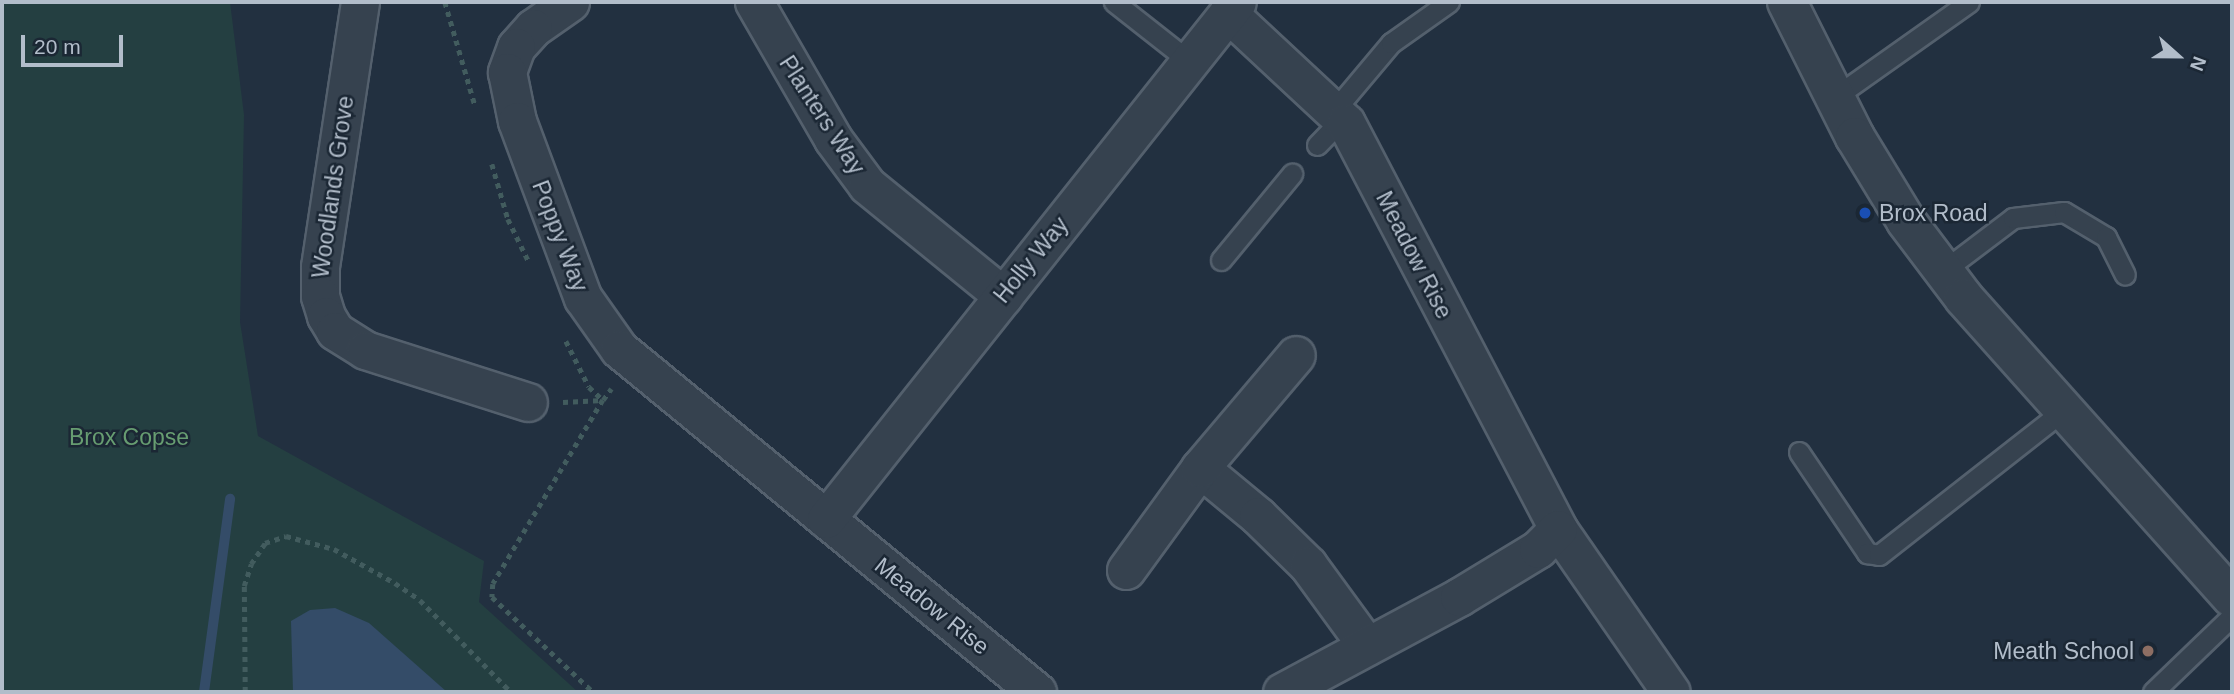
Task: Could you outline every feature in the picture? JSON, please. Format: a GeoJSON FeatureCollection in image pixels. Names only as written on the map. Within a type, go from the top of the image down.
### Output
{"type":"FeatureCollection","features":[{"type":"Feature","properties":{"kind":"street","name":"Woodlands Grove"},"geometry":{"type":"LineString","coordinates":[[360,2],[320,267],[320,296],[326,316],[335,331],[365,350],[528,402]]}},
{"type":"Feature","properties":{"kind":"street","name":"Poppy Way"},"geometry":{"type":"LineString","coordinates":[[570,2],[516,47],[507,72],[517,121],[583,298],[619,349],[826,519]]}},
{"type":"Feature","properties":{"kind":"street","name":"Planters Way"},"geometry":{"type":"LineString","coordinates":[[754,2],[833,139],[867,185],[1003,296]]}},
{"type":"Feature","properties":{"kind":"street"},"geometry":{"type":"LineString","coordinates":[[1787,2],[1835,97],[1906,220],[1943,271],[2232,598]]}},
{"type":"Feature","properties":{"kind":"street","name":"Holly Way"},"geometry":{"type":"LineString","coordinates":[[826,519],[1232,7]]}},
{"type":"Feature","properties":{"kind":"street","name":"Meadow Rise"},"geometry":{"type":"LineString","coordinates":[[1232,7],[1330,126],[1558,529],[1671,692]]}},
{"type":"Feature","properties":{"kind":"street"},"geometry":{"type":"LineString","coordinates":[[1125,570],[1200,468],[1296,355]]}},
{"type":"Feature","properties":{"kind":"street"},"geometry":{"type":"LineString","coordinates":[[1200,468],[1258,516],[1308,565],[1367,646]]}},
{"type":"Feature","properties":{"kind":"street","name":"Meadow Rise"},"geometry":{"type":"LineString","coordinates":[[826,519],[1037,692]]}},
{"type":"Feature","properties":{"kind":"street"},"geometry":{"type":"LineString","coordinates":[[1305,686],[1367,646],[1503,571],[1558,529]]}},
{"type":"Feature","properties":{"kind":"lane"},"geometry":{"type":"LineString","coordinates":[[1114,2],[1189,61]]}},
{"type":"Feature","properties":{"kind":"lane"},"geometry":{"type":"LineString","coordinates":[[1330,126],[1391,43],[1449,2]]}},
{"type":"Feature","properties":{"kind":"lane"},"geometry":{"type":"LineString","coordinates":[[1835,97],[1969,2]]}},
{"type":"Feature","properties":{"kind":"lane"},"geometry":{"type":"LineString","coordinates":[[1221,260],[1292,174]]}},
{"type":"Feature","properties":{"kind":"lane"},"geometry":{"type":"LineString","coordinates":[[1943,271],[2013,218],[2064,212],[2106,237],[2124,275]]}},
{"type":"Feature","properties":{"kind":"lane"},"geometry":{"type":"LineString","coordinates":[[1799,452],[1867,552],[1879,555],[2065,409]]}},
{"type":"Feature","properties":{"kind":"lane"},"geometry":{"type":"LineString","coordinates":[[2152,692],[2232,616]]}},
{"type":"Feature","properties":{"kind":"path"},"geometry":{"type":"LineString","coordinates":[[245,692],[244,586],[251,564],[265,543],[286,536],[334,549],[403,589],[511,692]]}},
{"type":"Feature","properties":{"kind":"green space","name":"Brox Copse"},"geometry":{"type":"Polygon","coordinates":[[[2,2],[230,2],[244,115],[240,322],[258,436],[484,561],[479,602],[578,692],[2,692],[2,2]]]}},
{"type":"Feature","properties":{"kind":"water"},"geometry":{"type":"Polygon","coordinates":[[[335,608],[369,623],[447,692],[293,692],[291,621],[310,610],[335,608]]]}},
{"type":"Feature","properties":{"kind":"waterway"},"geometry":{"type":"LineString","coordinates":[[204,692],[230,499]]}},
{"type":"Feature","properties":{"kind":"place","name":"Brox Road"},"geometry":{"type":"Point","coordinates":[1865,213]}},
{"type":"Feature","properties":{"kind":"place","name":"Meath School"},"geometry":{"type":"Point","coordinates":[2148,651]}}]}
